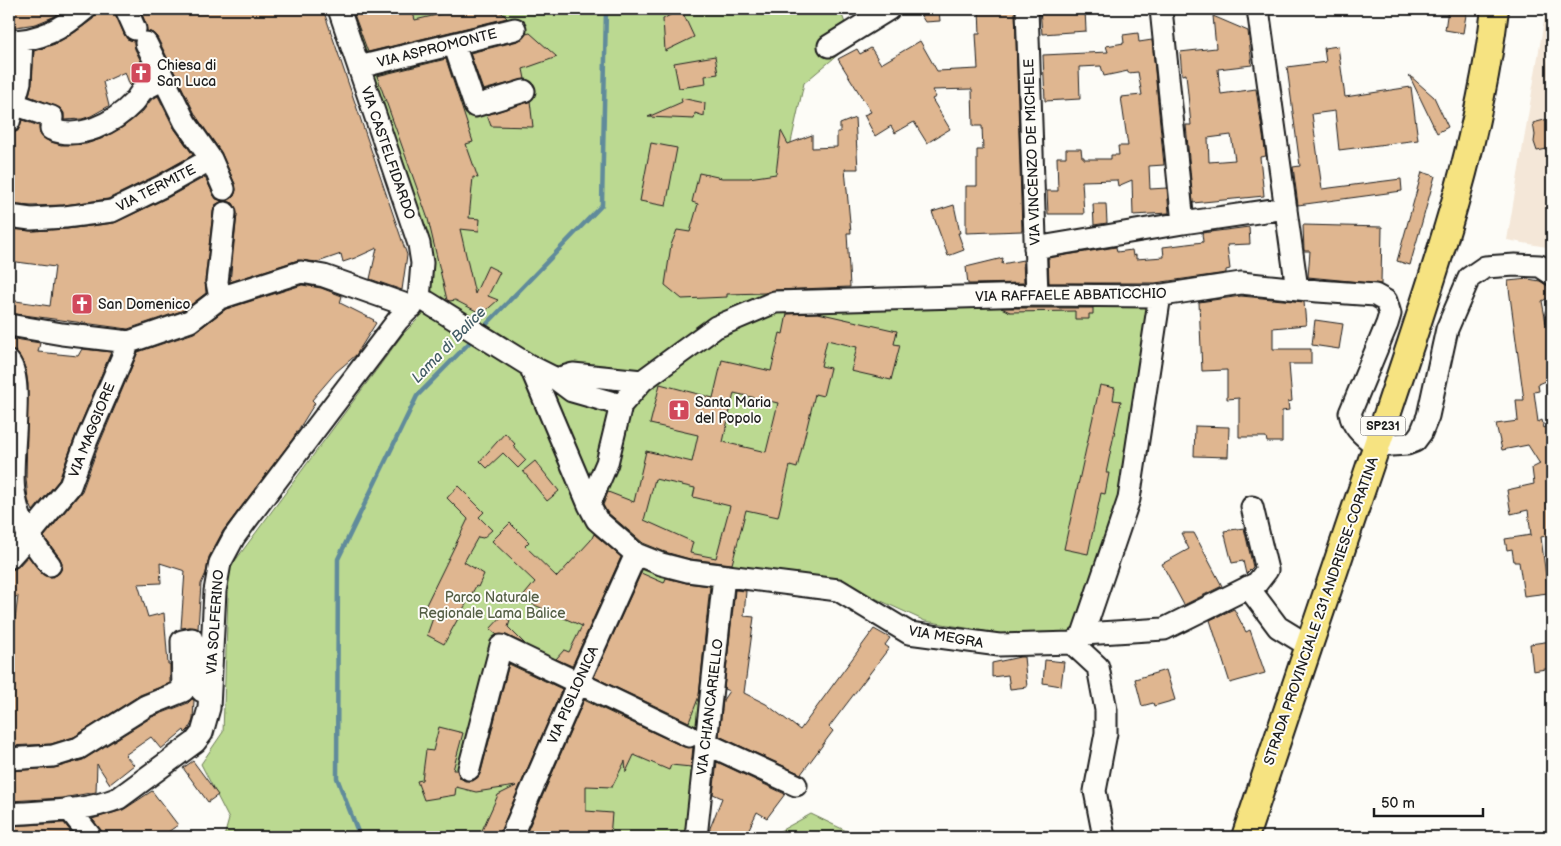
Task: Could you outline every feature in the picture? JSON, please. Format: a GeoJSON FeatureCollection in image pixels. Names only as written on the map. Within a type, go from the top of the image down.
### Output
{"type":"FeatureCollection","features":[{"type":"Feature","properties":{"kind":"main road","name":"STRADA PROVINCIALE 231 ANDRIESE-CORATINA"},"geometry":{"type":"LineString","coordinates":[[1245,837],[1437,264],[1458,190],[1479,99],[1495,9]]}},
{"type":"Feature","properties":{"kind":"street"},"geometry":{"type":"LineString","coordinates":[[84,9],[47,35],[15,41],[20,82],[11,113],[52,117],[51,129],[76,134],[108,121],[134,102],[143,90],[164,79]]}},
{"type":"Feature","properties":{"kind":"street"},"geometry":{"type":"LineString","coordinates":[[126,9],[185,122],[212,159],[224,189]]}},
{"type":"Feature","properties":{"kind":"street","name":"VIA CASTELFIDARDO"},"geometry":{"type":"LineString","coordinates":[[339,9],[419,244],[422,275],[419,303]]}},
{"type":"Feature","properties":{"kind":"street"},"geometry":{"type":"LineString","coordinates":[[830,46],[889,9]]}},
{"type":"Feature","properties":{"kind":"street","name":"VIA VINCENZO DE MICHELE"},"geometry":{"type":"LineString","coordinates":[[1027,9],[1037,295]]}},
{"type":"Feature","properties":{"kind":"street"},"geometry":{"type":"LineString","coordinates":[[1161,9],[1183,223]]}},
{"type":"Feature","properties":{"kind":"street"},"geometry":{"type":"LineString","coordinates":[[1258,9],[1297,289]]}},
{"type":"Feature","properties":{"kind":"street","name":"VIA ASPROMONTE"},"geometry":{"type":"LineString","coordinates":[[359,67],[515,29]]}},
{"type":"Feature","properties":{"kind":"street"},"geometry":{"type":"LineString","coordinates":[[454,44],[476,106],[524,92]]}},
{"type":"Feature","properties":{"kind":"street","name":"VIA TERMITE"},"geometry":{"type":"LineString","coordinates":[[9,216],[31,219],[112,211],[212,159]]}},
{"type":"Feature","properties":{"kind":"street"},"geometry":{"type":"LineString","coordinates":[[1035,248],[1286,208]]}},
{"type":"Feature","properties":{"kind":"street"},"geometry":{"type":"LineString","coordinates":[[220,298],[217,282],[225,213]]}},
{"type":"Feature","properties":{"kind":"street"},"geometry":{"type":"LineString","coordinates":[[1376,446],[1407,444],[1415,440],[1421,433],[1428,416],[1447,329],[1469,278],[1485,267],[1515,265],[1540,266],[1552,274]]}},
{"type":"Feature","properties":{"kind":"street"},"geometry":{"type":"LineString","coordinates":[[9,325],[129,342],[190,321],[220,298],[301,272],[324,276],[419,303],[556,379],[572,391],[621,405],[607,463],[589,505]]}},
{"type":"Feature","properties":{"kind":"street","name":"VIA RAFFAELE ABBATICCHIO"},"geometry":{"type":"LineString","coordinates":[[621,405],[642,381],[716,327],[775,302],[1037,295],[1160,296],[1241,283],[1375,295],[1386,301],[1390,314],[1388,324],[1350,413],[1351,421],[1356,428],[1376,446]]}},
{"type":"Feature","properties":{"kind":"street"},"geometry":{"type":"LineString","coordinates":[[1104,837],[1095,791],[1106,733],[1106,710],[1098,667],[1078,639],[1130,499],[1160,296]]}},
{"type":"Feature","properties":{"kind":"street","name":"VIA SOLFERINO"},"geometry":{"type":"LineString","coordinates":[[9,814],[106,804],[119,798],[195,742],[202,733],[209,708],[216,591],[220,563],[244,524],[398,320],[419,303]]}},
{"type":"Feature","properties":{"kind":"street","name":"VIA MAGGIORE"},"geometry":{"type":"LineString","coordinates":[[9,558],[70,486],[86,442],[129,342]]}},
{"type":"Feature","properties":{"kind":"street"},"geometry":{"type":"LineString","coordinates":[[9,362],[14,378],[17,402],[11,490],[22,526],[28,537],[50,565]]}},
{"type":"Feature","properties":{"kind":"street","name":"VIA MEGRA"},"geometry":{"type":"LineString","coordinates":[[530,366],[597,520],[636,554],[688,572],[838,590],[909,633],[999,645],[1078,639],[1164,628],[1257,583],[1267,570],[1252,507]]}},
{"type":"Feature","properties":{"kind":"street"},"geometry":{"type":"LineString","coordinates":[[556,379],[573,374],[642,381]]}},
{"type":"Feature","properties":{"kind":"street","name":"VIA PIGLIONICA"},"geometry":{"type":"LineString","coordinates":[[511,837],[636,554]]}},
{"type":"Feature","properties":{"kind":"street","name":"VIA CHIANCARIELLO"},"geometry":{"type":"LineString","coordinates":[[696,837],[697,739],[716,662],[724,576]]}},
{"type":"Feature","properties":{"kind":"street"},"geometry":{"type":"LineString","coordinates":[[1248,587],[1278,627],[1309,646]]}},
{"type":"Feature","properties":{"kind":"street"},"geometry":{"type":"LineString","coordinates":[[9,760],[45,757],[79,748],[146,706],[183,691],[182,641],[192,639],[202,691],[209,708]]}},
{"type":"Feature","properties":{"kind":"street"},"geometry":{"type":"LineString","coordinates":[[469,769],[501,646],[796,785]]}},
{"type":"Feature","properties":{"kind":"street"},"geometry":{"type":"LineString","coordinates":[[69,809],[91,837]]}},
{"type":"Feature","properties":{"kind":"shaded area"},"geometry":{"type":"Polygon","coordinates":[[[1546,9],[1552,9],[1552,248],[1507,240],[1546,9]]]}},
{"type":"Feature","properties":{"kind":"green space","name":"Parco Naturale Regionale Lama Balice"},"geometry":{"type":"Polygon","coordinates":[[[343,9],[840,9],[852,43],[804,83],[784,174],[781,309],[912,309],[914,305],[1154,304],[1123,497],[1075,632],[1001,634],[925,621],[866,594],[729,580],[701,837],[224,837],[229,819],[201,764],[223,732],[229,569],[403,334],[434,303],[343,9]]]}},
{"type":"Feature","properties":{"kind":"green space"},"geometry":{"type":"Polygon","coordinates":[[[811,814],[859,837],[769,837],[811,814]]]}},
{"type":"Feature","properties":{"kind":"building"},"geometry":{"type":"Polygon","coordinates":[[[9,9],[65,9],[53,17],[36,24],[9,28],[9,9]]]}},
{"type":"Feature","properties":{"kind":"building"},"geometry":{"type":"Polygon","coordinates":[[[97,9],[114,9],[127,39],[134,41],[135,49],[147,74],[136,79],[130,86],[125,72],[103,82],[109,106],[82,119],[64,120],[64,113],[60,108],[29,96],[32,83],[34,51],[55,44],[74,33],[93,19],[97,9]]]}},
{"type":"Feature","properties":{"kind":"building"},"geometry":{"type":"Polygon","coordinates":[[[140,9],[323,9],[407,255],[402,290],[370,279],[377,248],[343,262],[341,254],[318,262],[298,260],[230,282],[237,214],[233,203],[227,201],[234,196],[235,184],[221,152],[196,116],[157,37],[147,31],[140,9]]]}},
{"type":"Feature","properties":{"kind":"building"},"geometry":{"type":"Polygon","coordinates":[[[352,9],[371,9],[372,14],[391,9],[412,9],[415,20],[458,10],[459,12],[481,9],[502,13],[507,18],[368,52],[352,9]]]}},
{"type":"Feature","properties":{"kind":"building"},"geometry":{"type":"Polygon","coordinates":[[[681,9],[694,37],[665,51],[663,19],[681,9]]]}},
{"type":"Feature","properties":{"kind":"building"},"geometry":{"type":"Polygon","coordinates":[[[917,9],[939,10],[940,21],[925,22],[917,9]]]}},
{"type":"Feature","properties":{"kind":"building"},"geometry":{"type":"Polygon","coordinates":[[[979,9],[1015,9],[1022,231],[966,233],[966,186],[977,186],[977,150],[983,150],[982,126],[973,126],[972,89],[932,90],[936,97],[932,99],[950,129],[927,143],[914,122],[895,133],[891,126],[875,136],[864,115],[871,112],[838,59],[857,49],[860,54],[871,48],[881,64],[920,41],[937,71],[978,69],[976,34],[980,34],[979,9]]]}},
{"type":"Feature","properties":{"kind":"building"},"geometry":{"type":"Polygon","coordinates":[[[1040,9],[1085,9],[1086,31],[1042,34],[1040,9]]]}},
{"type":"Feature","properties":{"kind":"building"},"geometry":{"type":"Polygon","coordinates":[[[1448,9],[1467,9],[1463,33],[1445,30],[1448,9]]]}},
{"type":"Feature","properties":{"kind":"building"},"geometry":{"type":"Polygon","coordinates":[[[1213,16],[1248,31],[1252,65],[1218,69],[1219,80],[1221,94],[1256,89],[1266,156],[1260,157],[1264,196],[1193,203],[1186,125],[1191,125],[1186,74],[1182,75],[1180,52],[1216,48],[1213,16]],[[1231,135],[1208,138],[1209,162],[1235,160],[1231,135]]]}},
{"type":"Feature","properties":{"kind":"building"},"geometry":{"type":"Polygon","coordinates":[[[530,33],[557,57],[523,69],[525,79],[483,90],[470,53],[518,41],[530,33]]]}},
{"type":"Feature","properties":{"kind":"building"},"geometry":{"type":"Polygon","coordinates":[[[1138,33],[1139,42],[1152,40],[1164,165],[1149,166],[1150,189],[1167,188],[1169,213],[1133,215],[1132,180],[1118,186],[1117,180],[1082,181],[1084,214],[1048,214],[1047,191],[1058,191],[1057,157],[1066,157],[1066,149],[1081,149],[1084,159],[1111,159],[1111,155],[1119,155],[1118,146],[1128,146],[1121,97],[1142,95],[1138,72],[1128,73],[1128,71],[1104,76],[1101,66],[1079,67],[1080,99],[1045,101],[1043,55],[1108,52],[1106,46],[1124,43],[1123,35],[1138,33]]]}},
{"type":"Feature","properties":{"kind":"building"},"geometry":{"type":"Polygon","coordinates":[[[1338,46],[1345,97],[1411,87],[1418,140],[1339,150],[1335,111],[1312,114],[1322,189],[1401,179],[1402,191],[1298,205],[1293,167],[1300,166],[1287,67],[1326,62],[1324,48],[1338,46]]]}},
{"type":"Feature","properties":{"kind":"building"},"geometry":{"type":"Polygon","coordinates":[[[715,56],[718,74],[705,76],[706,84],[679,88],[674,63],[715,56]]]}},
{"type":"Feature","properties":{"kind":"building"},"geometry":{"type":"Polygon","coordinates":[[[446,59],[473,142],[466,144],[478,178],[473,177],[469,218],[480,219],[479,231],[460,229],[475,294],[488,266],[500,272],[488,296],[498,300],[482,314],[455,300],[447,300],[428,219],[377,76],[446,59]]]}},
{"type":"Feature","properties":{"kind":"building"},"geometry":{"type":"Polygon","coordinates":[[[1409,75],[1434,97],[1448,127],[1437,133],[1409,75]]]}},
{"type":"Feature","properties":{"kind":"building"},"geometry":{"type":"Polygon","coordinates":[[[158,96],[174,128],[193,155],[108,199],[64,205],[31,206],[9,204],[9,137],[10,134],[18,131],[22,120],[39,126],[40,134],[48,141],[61,145],[86,144],[101,139],[123,127],[143,111],[151,100],[158,96]]]}},
{"type":"Feature","properties":{"kind":"building"},"geometry":{"type":"Polygon","coordinates":[[[681,98],[705,103],[704,116],[695,113],[694,119],[648,117],[682,102],[681,98]]]}},
{"type":"Feature","properties":{"kind":"building"},"geometry":{"type":"Polygon","coordinates":[[[530,101],[533,127],[491,126],[487,115],[530,101]]]}},
{"type":"Feature","properties":{"kind":"building"},"geometry":{"type":"Polygon","coordinates":[[[855,118],[858,169],[845,169],[851,233],[847,233],[850,287],[775,290],[765,293],[727,294],[727,297],[682,299],[665,285],[671,245],[677,230],[690,232],[698,204],[692,202],[699,173],[722,178],[749,178],[776,174],[781,131],[788,144],[812,135],[812,148],[837,147],[837,132],[840,132],[840,124],[855,118]]]}},
{"type":"Feature","properties":{"kind":"building"},"geometry":{"type":"Polygon","coordinates":[[[1552,118],[1552,148],[1537,151],[1534,142],[1533,123],[1552,118]]]}},
{"type":"Feature","properties":{"kind":"building"},"geometry":{"type":"Polygon","coordinates":[[[651,143],[677,148],[666,206],[640,201],[651,143]]]}},
{"type":"Feature","properties":{"kind":"building"},"geometry":{"type":"Polygon","coordinates":[[[1422,172],[1435,176],[1410,265],[1397,261],[1422,172]]]}},
{"type":"Feature","properties":{"kind":"building"},"geometry":{"type":"Polygon","coordinates":[[[205,177],[216,199],[222,201],[215,205],[213,212],[205,281],[206,293],[184,310],[128,329],[9,313],[9,300],[50,306],[55,267],[9,261],[9,229],[32,231],[67,229],[114,223],[169,197],[205,177]]]}},
{"type":"Feature","properties":{"kind":"building"},"geometry":{"type":"Polygon","coordinates":[[[1093,204],[1106,204],[1107,223],[1094,225],[1093,204]]]}},
{"type":"Feature","properties":{"kind":"building"},"geometry":{"type":"Polygon","coordinates":[[[954,205],[960,233],[958,233],[964,250],[948,256],[932,212],[954,205]]]}},
{"type":"Feature","properties":{"kind":"building"},"geometry":{"type":"Polygon","coordinates":[[[1303,225],[1382,227],[1381,284],[1308,277],[1310,251],[1304,251],[1303,225]]]}},
{"type":"Feature","properties":{"kind":"building"},"geometry":{"type":"Polygon","coordinates":[[[1249,227],[1250,244],[1227,245],[1230,269],[1226,270],[1226,273],[1155,283],[1049,283],[1048,258],[1116,247],[1117,252],[1132,250],[1133,256],[1136,255],[1136,259],[1164,257],[1163,247],[1203,242],[1202,233],[1249,227]]]}},
{"type":"Feature","properties":{"kind":"building"},"geometry":{"type":"Polygon","coordinates":[[[1003,258],[1002,264],[1023,260],[1024,283],[968,284],[966,267],[1003,258]]]}},
{"type":"Feature","properties":{"kind":"building"},"geometry":{"type":"Polygon","coordinates":[[[1528,279],[1540,281],[1552,289],[1552,296],[1542,301],[1546,323],[1552,321],[1552,378],[1538,384],[1539,391],[1534,392],[1538,422],[1542,420],[1544,428],[1552,424],[1552,535],[1541,537],[1548,593],[1524,596],[1519,562],[1514,562],[1512,549],[1507,550],[1505,539],[1531,535],[1528,510],[1511,514],[1507,490],[1534,484],[1532,468],[1540,464],[1528,445],[1502,450],[1496,424],[1518,421],[1516,400],[1524,400],[1508,281],[1528,279]]]}},
{"type":"Feature","properties":{"kind":"building"},"geometry":{"type":"Polygon","coordinates":[[[302,285],[321,288],[342,296],[340,303],[374,320],[376,323],[356,355],[336,372],[312,400],[315,403],[292,440],[223,531],[209,557],[206,573],[201,584],[198,629],[190,627],[181,628],[185,571],[160,563],[161,583],[138,584],[148,617],[164,613],[168,664],[170,664],[170,683],[140,695],[74,737],[51,744],[9,746],[9,630],[14,628],[18,596],[9,600],[9,570],[18,567],[28,556],[45,576],[52,577],[61,570],[60,558],[44,537],[82,491],[98,447],[138,352],[194,333],[226,309],[302,285]]]}},
{"type":"Feature","properties":{"kind":"building"},"geometry":{"type":"Polygon","coordinates":[[[1241,296],[1304,302],[1306,325],[1273,328],[1273,349],[1311,349],[1311,364],[1289,364],[1292,401],[1288,402],[1289,410],[1282,411],[1282,442],[1267,442],[1266,437],[1239,437],[1239,398],[1227,399],[1227,370],[1202,371],[1199,302],[1241,296]]]}},
{"type":"Feature","properties":{"kind":"building"},"geometry":{"type":"Polygon","coordinates":[[[1001,308],[1093,308],[1093,314],[1089,314],[1089,319],[1075,319],[1075,311],[1010,312],[1001,308]]]}},
{"type":"Feature","properties":{"kind":"building"},"geometry":{"type":"Polygon","coordinates":[[[818,313],[897,331],[894,344],[900,345],[891,380],[851,371],[857,347],[827,340],[821,366],[830,368],[823,396],[815,394],[797,468],[790,466],[778,517],[746,510],[732,564],[690,559],[643,543],[607,512],[603,505],[608,492],[634,502],[646,451],[692,462],[698,435],[650,424],[660,384],[713,398],[722,360],[771,371],[780,333],[783,334],[787,314],[818,313]],[[734,393],[723,442],[766,452],[778,403],[734,393]],[[655,479],[644,520],[693,542],[690,553],[716,558],[730,506],[693,497],[695,488],[655,479]]]}},
{"type":"Feature","properties":{"kind":"building"},"geometry":{"type":"Polygon","coordinates":[[[1315,320],[1343,324],[1339,349],[1312,345],[1315,320]]]}},
{"type":"Feature","properties":{"kind":"building"},"geometry":{"type":"Polygon","coordinates":[[[9,338],[40,343],[38,352],[78,356],[82,349],[111,352],[59,480],[33,511],[28,500],[26,478],[28,384],[26,370],[20,357],[16,352],[9,350],[9,338]]]}},
{"type":"Feature","properties":{"kind":"building"},"geometry":{"type":"Polygon","coordinates":[[[1100,385],[1115,388],[1113,400],[1121,401],[1106,473],[1109,473],[1105,494],[1101,493],[1088,554],[1064,549],[1100,385]]]}},
{"type":"Feature","properties":{"kind":"building"},"geometry":{"type":"Polygon","coordinates":[[[1195,426],[1229,427],[1228,457],[1194,456],[1195,426]]]}},
{"type":"Feature","properties":{"kind":"building"},"geometry":{"type":"Polygon","coordinates":[[[505,433],[515,444],[513,446],[526,460],[518,468],[503,453],[487,468],[480,461],[505,433]]]}},
{"type":"Feature","properties":{"kind":"building"},"geometry":{"type":"Polygon","coordinates":[[[535,461],[559,491],[547,501],[523,471],[535,461]]]}},
{"type":"Feature","properties":{"kind":"building"},"geometry":{"type":"Polygon","coordinates":[[[458,486],[484,512],[479,517],[492,530],[483,538],[478,537],[464,562],[484,574],[444,644],[427,635],[433,618],[422,613],[468,519],[447,498],[458,486]]]}},
{"type":"Feature","properties":{"kind":"building"},"geometry":{"type":"Polygon","coordinates":[[[510,523],[529,542],[525,546],[557,577],[591,540],[594,534],[621,557],[572,666],[556,659],[564,650],[569,652],[582,626],[521,599],[535,582],[492,541],[510,523]]]}},
{"type":"Feature","properties":{"kind":"building"},"geometry":{"type":"Polygon","coordinates":[[[1244,528],[1253,567],[1246,574],[1243,561],[1232,563],[1224,531],[1244,528]]]}},
{"type":"Feature","properties":{"kind":"building"},"geometry":{"type":"Polygon","coordinates":[[[1181,533],[1194,533],[1222,586],[1184,605],[1162,564],[1189,549],[1181,533]]]}},
{"type":"Feature","properties":{"kind":"building"},"geometry":{"type":"Polygon","coordinates":[[[641,573],[664,583],[666,578],[710,586],[699,696],[689,722],[594,677],[641,573]]]}},
{"type":"Feature","properties":{"kind":"building"},"geometry":{"type":"Polygon","coordinates":[[[735,590],[746,591],[744,616],[754,617],[744,693],[766,704],[800,730],[874,629],[890,638],[885,645],[889,648],[829,727],[833,731],[801,774],[719,736],[723,700],[729,691],[724,689],[735,590]]]}},
{"type":"Feature","properties":{"kind":"building"},"geometry":{"type":"Polygon","coordinates":[[[1234,609],[1246,632],[1250,630],[1265,673],[1230,683],[1210,620],[1234,609]]]}},
{"type":"Feature","properties":{"kind":"building"},"geometry":{"type":"Polygon","coordinates":[[[503,615],[510,621],[508,627],[525,644],[506,635],[497,635],[490,629],[503,615]]]}},
{"type":"Feature","properties":{"kind":"building"},"geometry":{"type":"Polygon","coordinates":[[[1552,641],[1552,668],[1533,671],[1530,644],[1552,641]]]}},
{"type":"Feature","properties":{"kind":"building"},"geometry":{"type":"Polygon","coordinates":[[[1024,657],[1027,687],[1010,689],[1008,675],[992,677],[992,663],[1024,657]]]}},
{"type":"Feature","properties":{"kind":"building"},"geometry":{"type":"Polygon","coordinates":[[[1045,660],[1064,662],[1061,686],[1043,683],[1045,660]]]}},
{"type":"Feature","properties":{"kind":"building"},"geometry":{"type":"Polygon","coordinates":[[[509,664],[562,689],[499,837],[479,837],[498,795],[516,786],[476,792],[456,787],[455,795],[424,800],[417,781],[422,780],[426,750],[433,751],[439,727],[463,733],[453,770],[457,770],[460,778],[465,781],[473,781],[478,777],[481,772],[509,664]]]}},
{"type":"Feature","properties":{"kind":"building"},"geometry":{"type":"Polygon","coordinates":[[[1166,670],[1175,700],[1154,706],[1153,703],[1142,706],[1135,679],[1166,670]]]}},
{"type":"Feature","properties":{"kind":"building"},"geometry":{"type":"Polygon","coordinates":[[[192,699],[194,700],[193,720],[185,733],[184,730],[161,749],[151,737],[125,755],[134,765],[110,784],[97,764],[96,792],[63,798],[9,801],[9,771],[54,768],[83,760],[152,717],[188,703],[192,699]]]}},
{"type":"Feature","properties":{"kind":"building"},"geometry":{"type":"Polygon","coordinates":[[[584,700],[684,747],[693,747],[691,767],[671,765],[669,770],[634,755],[626,772],[625,761],[612,787],[586,786],[586,811],[612,813],[610,837],[526,834],[584,700]]]}},
{"type":"Feature","properties":{"kind":"building"},"geometry":{"type":"Polygon","coordinates":[[[193,761],[218,795],[208,802],[183,768],[193,761]]]}},
{"type":"Feature","properties":{"kind":"building"},"geometry":{"type":"Polygon","coordinates":[[[717,762],[785,794],[767,818],[757,812],[745,837],[709,837],[710,828],[722,798],[713,794],[717,762]]]}},
{"type":"Feature","properties":{"kind":"building"},"geometry":{"type":"Polygon","coordinates":[[[152,791],[178,825],[168,832],[173,837],[103,837],[101,830],[92,819],[123,810],[152,791]]]}},
{"type":"Feature","properties":{"kind":"building"},"geometry":{"type":"Polygon","coordinates":[[[64,823],[75,837],[9,837],[9,826],[64,823]]]}},
{"type":"Feature","properties":{"kind":"waterway","name":"Lama di Balice"},"geometry":{"type":"LineString","coordinates":[[482,329],[602,205],[606,9]]}},
{"type":"Feature","properties":{"kind":"waterway","name":"Lama di Balice"},"geometry":{"type":"LineString","coordinates":[[360,837],[337,778],[338,559],[417,396],[473,339]]}},
{"type":"Feature","properties":{"kind":"place","name":"Chiesa di San Luca"},"geometry":{"type":"Point","coordinates":[141,73]}},
{"type":"Feature","properties":{"kind":"place","name":"San Domenico"},"geometry":{"type":"Point","coordinates":[82,304]}},
{"type":"Feature","properties":{"kind":"place","name":"Santa Maria del Popolo"},"geometry":{"type":"Point","coordinates":[679,410]}}]}
